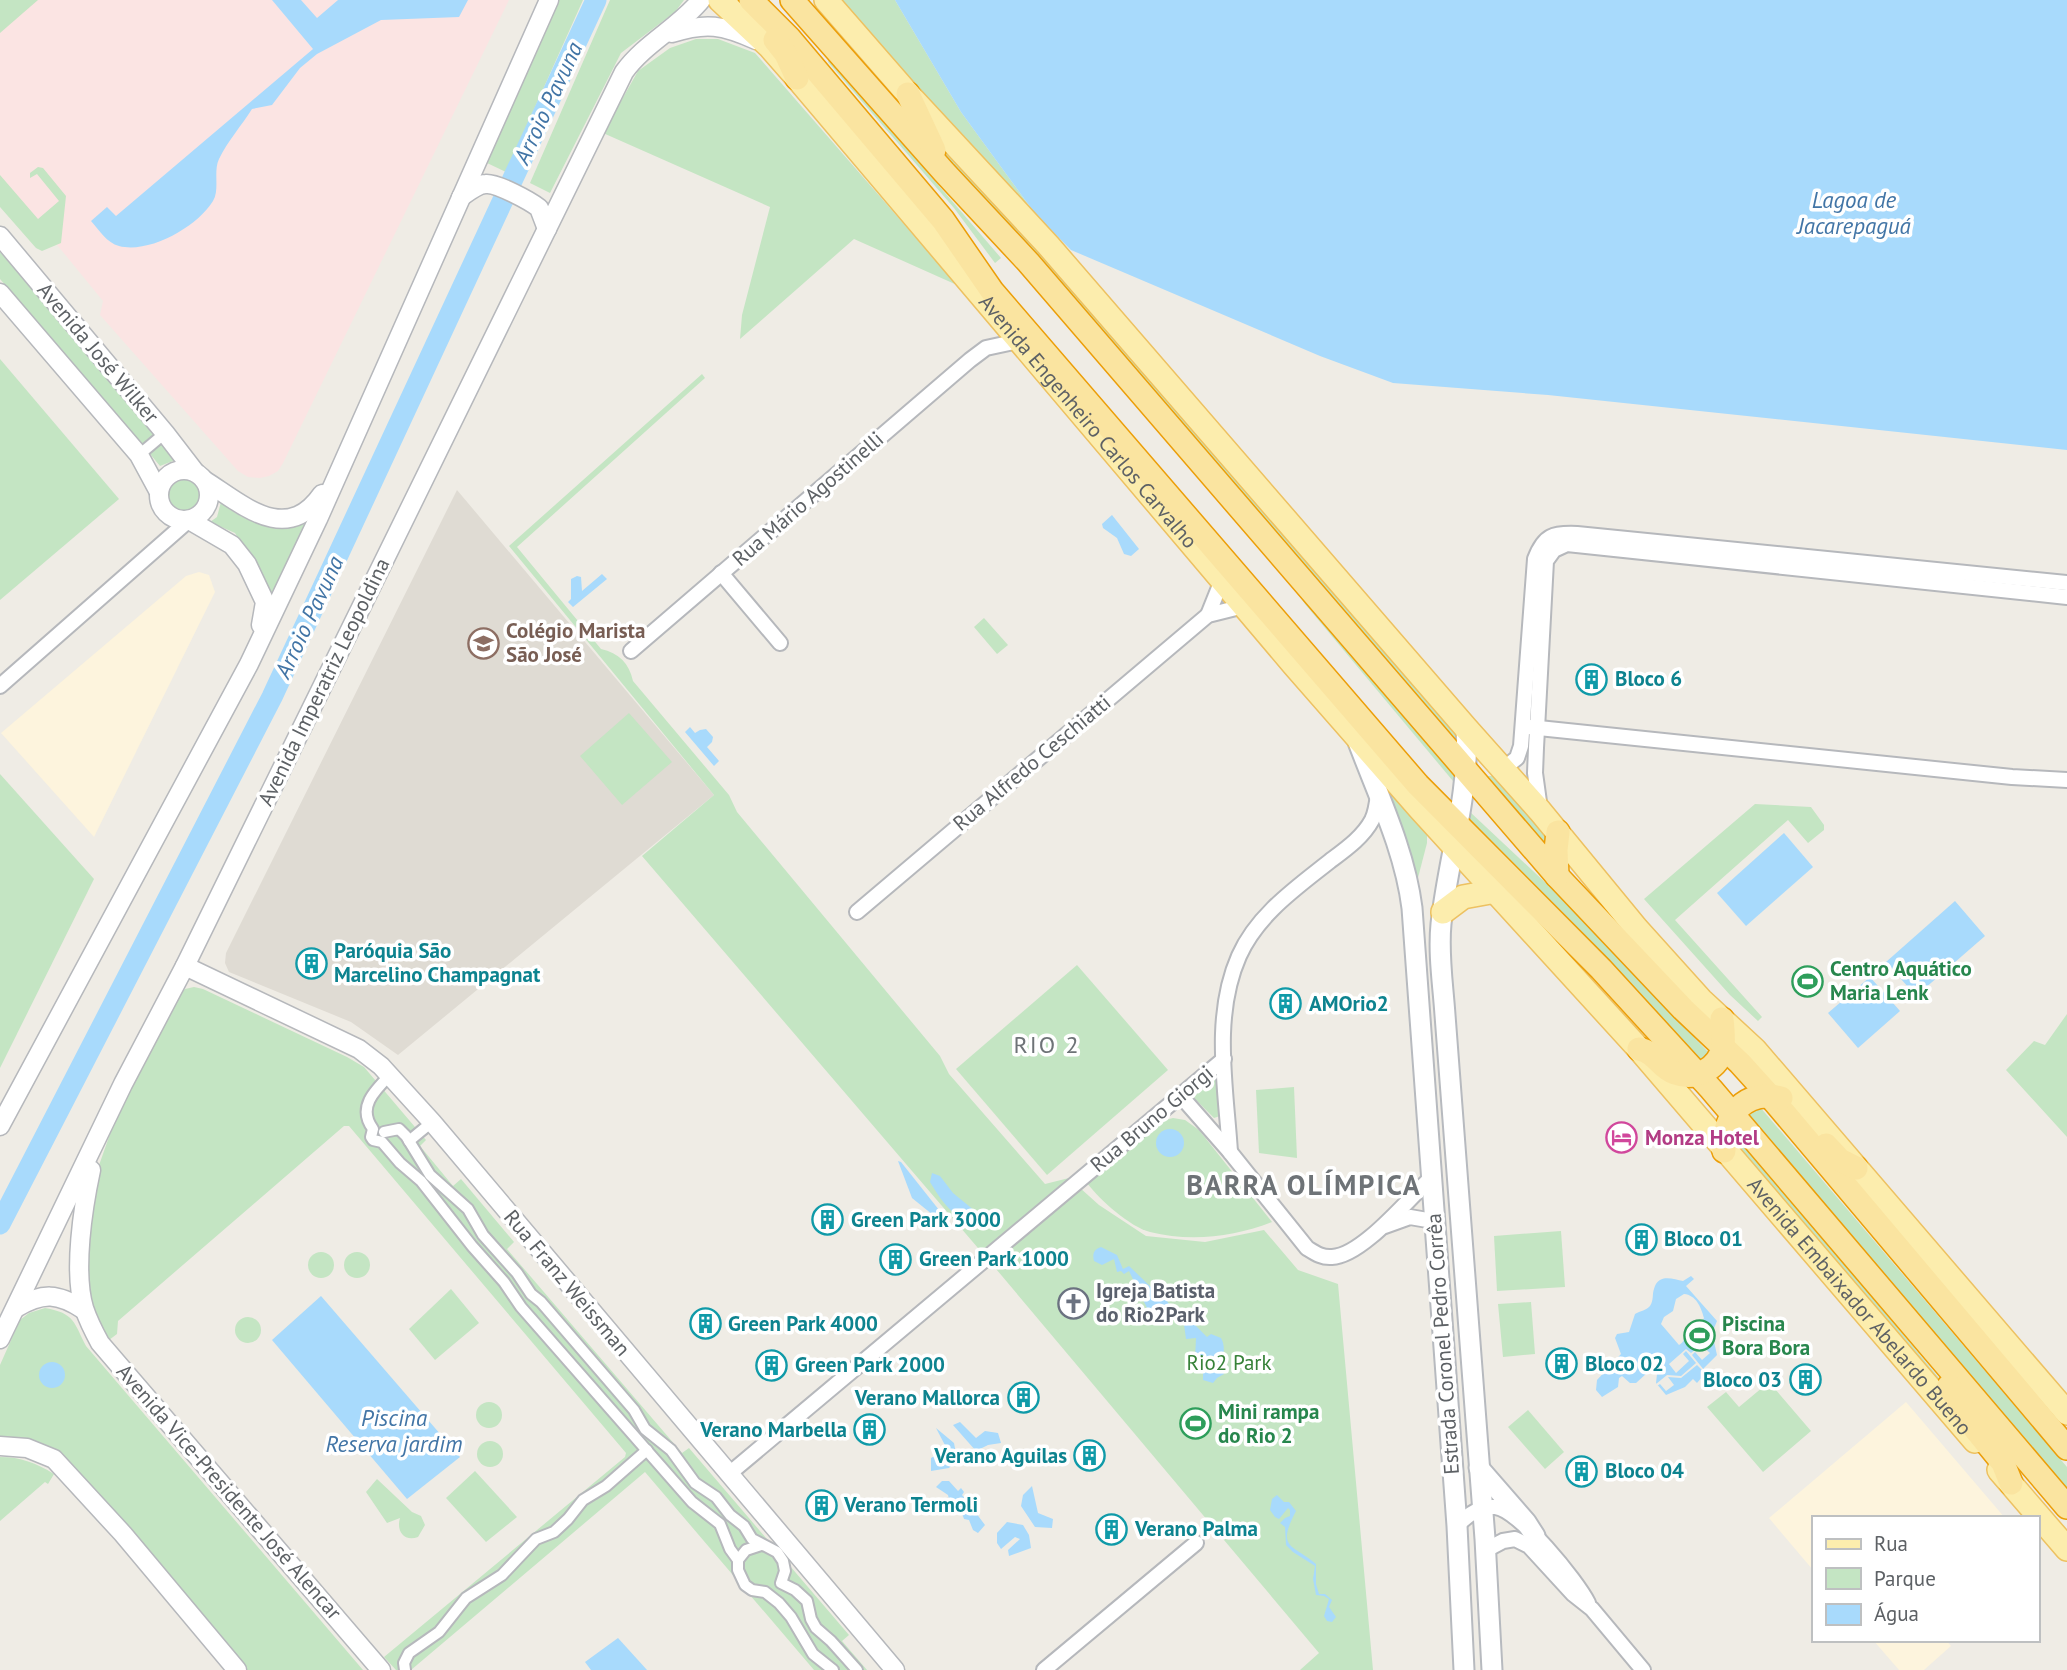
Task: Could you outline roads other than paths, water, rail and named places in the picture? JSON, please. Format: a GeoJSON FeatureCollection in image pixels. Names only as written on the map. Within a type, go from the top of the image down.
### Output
{"type":"FeatureCollection","features":[{"type":"Feature","properties":{"kind":"highway"},"geometry":{"type":"LineString","coordinates":[[749,0],[786,54],[797,78]]}},
{"type":"Feature","properties":{"kind":"highway","name":"Avenida Engenheiro Carlos Carvalho"},"geometry":{"type":"LineString","coordinates":[[749,0],[789,38],[943,219],[1010,313],[1418,785],[1457,837]]}},
{"type":"Feature","properties":{"kind":"highway"},"geometry":{"type":"LineString","coordinates":[[792,0],[944,172],[1028,262],[1557,876],[1769,1095],[2067,1448]]}},
{"type":"Feature","properties":{"kind":"highway"},"geometry":{"type":"LineString","coordinates":[[908,94],[944,172]]}},
{"type":"Feature","properties":{"kind":"highway"},"geometry":{"type":"LineString","coordinates":[[1557,876],[1558,832]]}},
{"type":"Feature","properties":{"kind":"highway","name":"Avenida Embaixador Abelardo Bueno"},"geometry":{"type":"LineString","coordinates":[[1457,837],[1601,969],[1697,1074],[2067,1507]]}},
{"type":"Feature","properties":{"kind":"highway"},"geometry":{"type":"LineString","coordinates":[[1639,1049],[1650,1052],[1675,1073],[1685,1076],[1697,1074],[1716,1063],[1723,1047],[1722,1019]]}},
{"type":"Feature","properties":{"kind":"highway"},"geometry":{"type":"LineString","coordinates":[[1724,1151],[1723,1138],[1732,1113],[1748,1100],[1769,1095],[1793,1106],[1836,1157],[1856,1168]]}},
{"type":"Feature","properties":{"kind":"highway"},"geometry":{"type":"LineString","coordinates":[[1855,1260],[1882,1303],[1942,1375],[1976,1430],[2003,1463],[2011,1483]]}},
{"type":"Feature","properties":{"kind":"main road","name":"Avenida Engenheiro Carlos Carvalho"},"geometry":{"type":"LineString","coordinates":[[720,0],[769,46],[797,78],[1355,734],[1457,837]]}},
{"type":"Feature","properties":{"kind":"main road"},"geometry":{"type":"LineString","coordinates":[[827,0],[908,94],[1048,245],[1540,810],[1637,929],[1700,1000],[1755,1050],[2067,1413]]}},
{"type":"Feature","properties":{"kind":"main road","name":"Estrada Coronel Pedro Corrêa"},"geometry":{"type":"LineString","coordinates":[[1466,728],[1465,770],[1457,837],[1443,912],[1442,974],[1483,1508],[1492,1670]]}},
{"type":"Feature","properties":{"kind":"main road","name":"Estrada Coronel Pedro Corrêa"},"geometry":{"type":"LineString","coordinates":[[1355,734],[1387,817],[1410,896],[1457,1526],[1464,1670]]}},
{"type":"Feature","properties":{"kind":"main road","name":"Avenida Embaixador Abelardo Bueno"},"geometry":{"type":"LineString","coordinates":[[1457,837],[1496,891],[1639,1049],[2067,1549]]}},
{"type":"Feature","properties":{"kind":"main road"},"geometry":{"type":"LineString","coordinates":[[1443,912],[1463,897],[1496,891]]}},
{"type":"Feature","properties":{"kind":"main road"},"geometry":{"type":"LineString","coordinates":[[1430,1178],[1455,1143]]}},
{"type":"Feature","properties":{"kind":"main road"},"geometry":{"type":"LineString","coordinates":[[1479,1468],[1535,1536]]}},
{"type":"Feature","properties":{"kind":"street"},"geometry":{"type":"LineString","coordinates":[[0,1126],[249,664],[549,0]]}},
{"type":"Feature","properties":{"kind":"street","name":"Avenida Imperatriz Leopoldina"},"geometry":{"type":"LineString","coordinates":[[0,1339],[123,1084],[185,966],[624,72],[643,49],[662,36],[701,0]]}},
{"type":"Feature","properties":{"kind":"street","name":"Avenida Imperatriz Leopoldina"},"geometry":{"type":"LineString","coordinates":[[662,36],[693,27],[714,25],[736,31],[769,46]]}},
{"type":"Feature","properties":{"kind":"street"},"geometry":{"type":"LineString","coordinates":[[461,197],[488,183],[497,186],[538,208],[547,229]]}},
{"type":"Feature","properties":{"kind":"street","name":"Avenida José Wilker"},"geometry":{"type":"LineString","coordinates":[[0,236],[200,476],[260,514],[285,519],[298,517],[309,510],[338,471]]}},
{"type":"Feature","properties":{"kind":"street","name":"Avenida José Wilker"},"geometry":{"type":"LineString","coordinates":[[0,293],[139,455],[159,492]]}},
{"type":"Feature","properties":{"kind":"street","name":"Rua Mário Agostinelli"},"geometry":{"type":"LineString","coordinates":[[632,651],[986,348],[1000,319]]}},
{"type":"Feature","properties":{"kind":"street","name":"Rua Mário Agostinelli"},"geometry":{"type":"LineString","coordinates":[[986,348],[1018,341]]}},
{"type":"Feature","properties":{"kind":"street"},"geometry":{"type":"LineString","coordinates":[[139,455],[165,433]]}},
{"type":"Feature","properties":{"kind":"street"},"geometry":{"type":"LineString","coordinates":[[0,686],[189,520],[202,513],[209,493],[200,476],[180,470],[172,473],[161,484],[159,492],[162,508],[174,518],[189,520],[232,545],[247,564],[262,596],[265,611],[249,664]]}},
{"type":"Feature","properties":{"kind":"street"},"geometry":{"type":"LineString","coordinates":[[1540,810],[1529,727],[1535,559],[1540,546],[1550,536],[1561,533],[1594,540],[1994,583],[2067,597]]}},
{"type":"Feature","properties":{"kind":"street"},"geometry":{"type":"LineString","coordinates":[[721,573],[780,643]]}},
{"type":"Feature","properties":{"kind":"street","name":"Rua Alfredo Ceschiatti"},"geometry":{"type":"LineString","coordinates":[[1208,615],[1222,580]]}},
{"type":"Feature","properties":{"kind":"street"},"geometry":{"type":"LineString","coordinates":[[1994,583],[2067,583]]}},
{"type":"Feature","properties":{"kind":"street","name":"Rua Alfredo Ceschiatti"},"geometry":{"type":"LineString","coordinates":[[857,912],[1208,615],[1244,606]]}},
{"type":"Feature","properties":{"kind":"street"},"geometry":{"type":"LineString","coordinates":[[1503,769],[1518,755],[1529,727]]}},
{"type":"Feature","properties":{"kind":"street"},"geometry":{"type":"LineString","coordinates":[[1529,727],[2012,777],[2067,780]]}},
{"type":"Feature","properties":{"kind":"street","name":"Rua Bruno Giorgi"},"geometry":{"type":"LineString","coordinates":[[729,1475],[1224,1059],[1224,1006],[1239,955],[1263,919],[1277,905],[1362,834],[1374,816],[1378,794]]}},
{"type":"Feature","properties":{"kind":"street","name":"Rua Franz Weissman"},"geometry":{"type":"LineString","coordinates":[[185,966],[359,1049],[374,1059],[432,1122],[895,1670]]}},
{"type":"Feature","properties":{"kind":"street"},"geometry":{"type":"LineString","coordinates":[[1224,1059],[1230,1152]]}},
{"type":"Feature","properties":{"kind":"street"},"geometry":{"type":"LineString","coordinates":[[380,1134],[399,1129],[430,1175],[468,1209],[491,1245],[513,1267],[531,1294],[634,1410],[645,1429],[671,1450],[695,1483],[716,1497],[752,1539],[777,1552],[785,1570],[781,1583],[773,1590],[765,1592],[752,1590],[745,1585],[738,1570],[738,1560],[716,1518],[692,1502],[521,1307],[504,1282],[421,1181],[401,1163],[380,1134],[366,1114],[368,1100],[390,1075]]}},
{"type":"Feature","properties":{"kind":"street"},"geometry":{"type":"LineString","coordinates":[[1180,1096],[1230,1152],[1307,1248],[1317,1254],[1333,1257],[1356,1249],[1430,1178]]}},
{"type":"Feature","properties":{"kind":"street"},"geometry":{"type":"LineString","coordinates":[[409,1141],[432,1122]]}},
{"type":"Feature","properties":{"kind":"street","name":"Avenida Vice-Presidente José Alencar"},"geometry":{"type":"LineString","coordinates":[[98,1140],[83,1215],[80,1262],[84,1310],[100,1343],[381,1670]]}},
{"type":"Feature","properties":{"kind":"street"},"geometry":{"type":"LineString","coordinates":[[1380,1227],[1410,1217],[1433,1221]]}},
{"type":"Feature","properties":{"kind":"street"},"geometry":{"type":"LineString","coordinates":[[16,1308],[31,1300],[51,1296],[66,1299],[84,1310]]}},
{"type":"Feature","properties":{"kind":"street"},"geometry":{"type":"LineString","coordinates":[[0,1446],[27,1448],[44,1454],[71,1474],[237,1670]]}},
{"type":"Feature","properties":{"kind":"street"},"geometry":{"type":"LineString","coordinates":[[405,1670],[404,1663],[409,1653],[439,1632],[466,1598],[502,1575],[536,1539],[554,1532],[583,1500],[606,1486],[647,1450]]}},
{"type":"Feature","properties":{"kind":"street"},"geometry":{"type":"LineString","coordinates":[[1457,1526],[1483,1508],[1502,1509],[1535,1536],[1580,1587],[1591,1608]]}},
{"type":"Feature","properties":{"kind":"street"},"geometry":{"type":"LineString","coordinates":[[1486,1550],[1503,1541],[1522,1541],[1573,1594],[1591,1608],[1643,1670]]}},
{"type":"Feature","properties":{"kind":"street"},"geometry":{"type":"LineString","coordinates":[[1044,1670],[1196,1543]]}},
{"type":"Feature","properties":{"kind":"street"},"geometry":{"type":"LineString","coordinates":[[738,1560],[746,1550],[761,1545]]}},
{"type":"Feature","properties":{"kind":"street"},"geometry":{"type":"LineString","coordinates":[[781,1583],[795,1590],[807,1601],[816,1628],[857,1670]]}},
{"type":"Feature","properties":{"kind":"street"},"geometry":{"type":"LineString","coordinates":[[765,1592],[791,1617],[813,1654],[833,1670]]}},
{"type":"Feature","properties":{"kind":"water"},"geometry":{"type":"Polygon","coordinates":[[[272,0],[301,0],[317,18],[338,0],[468,0],[459,17],[381,20],[317,54],[300,68],[272,105],[252,109],[219,159],[215,196],[206,211],[184,229],[158,242],[131,247],[111,242],[91,221],[107,207],[116,216],[313,49],[272,0]]]}},
{"type":"Feature","properties":{"kind":"water","name":"Lagoa de Jacarepaguá"},"geometry":{"type":"Polygon","coordinates":[[[895,0],[2067,0],[2067,450],[1548,395],[1393,383],[1320,356],[1071,250],[1036,215],[961,112],[895,0]]]}},
{"type":"Feature","properties":{"kind":"water"},"geometry":{"type":"Polygon","coordinates":[[[1112,515],[1139,549],[1131,556],[1124,554],[1117,538],[1103,528],[1102,524],[1112,515]]]}},
{"type":"Feature","properties":{"kind":"water"},"geometry":{"type":"Polygon","coordinates":[[[602,574],[607,579],[573,607],[568,602],[571,599],[571,579],[581,577],[582,591],[602,574]]]}},
{"type":"Feature","properties":{"kind":"water"},"geometry":{"type":"Polygon","coordinates":[[[690,727],[695,733],[706,729],[713,737],[707,747],[719,761],[714,766],[685,732],[690,727]]]}},
{"type":"Feature","properties":{"kind":"water"},"geometry":{"type":"Polygon","coordinates":[[[1784,833],[1813,867],[1746,926],[1717,893],[1784,833]]]}},
{"type":"Feature","properties":{"kind":"water"},"geometry":{"type":"Polygon","coordinates":[[[1955,901],[1985,936],[1916,996],[1886,962],[1955,901]]]}},
{"type":"Feature","properties":{"kind":"water"},"geometry":{"type":"Polygon","coordinates":[[[1870,977],[1900,1011],[1858,1048],[1828,1013],[1870,977]]]}},
{"type":"Feature","properties":{"kind":"water"},"geometry":{"type":"Polygon","coordinates":[[[1170,1129],[1180,1133],[1184,1143],[1180,1153],[1170,1157],[1160,1153],[1156,1143],[1160,1133],[1170,1129]]]}},
{"type":"Feature","properties":{"kind":"water"},"geometry":{"type":"Polygon","coordinates":[[[898,1161],[943,1215],[938,1219],[912,1198],[898,1161]]]}},
{"type":"Feature","properties":{"kind":"water"},"geometry":{"type":"Polygon","coordinates":[[[932,1173],[940,1176],[953,1193],[975,1211],[973,1217],[964,1220],[949,1208],[930,1182],[932,1173]]]}},
{"type":"Feature","properties":{"kind":"water"},"geometry":{"type":"Polygon","coordinates":[[[1101,1247],[1117,1255],[1123,1269],[1129,1266],[1152,1288],[1162,1293],[1169,1304],[1185,1315],[1207,1337],[1211,1334],[1221,1338],[1224,1347],[1224,1374],[1213,1383],[1203,1380],[1203,1361],[1195,1360],[1196,1338],[1186,1339],[1183,1317],[1148,1310],[1129,1271],[1124,1274],[1117,1272],[1114,1259],[1102,1265],[1094,1261],[1094,1252],[1101,1247]]]}},
{"type":"Feature","properties":{"kind":"water","name":"Piscina Bora Bora"},"geometry":{"type":"Polygon","coordinates":[[[1691,1276],[1694,1279],[1686,1286],[1717,1321],[1712,1333],[1717,1355],[1704,1368],[1702,1377],[1697,1383],[1693,1379],[1685,1387],[1666,1395],[1656,1383],[1657,1374],[1663,1368],[1662,1364],[1658,1363],[1636,1383],[1630,1383],[1622,1376],[1619,1378],[1618,1387],[1602,1397],[1596,1390],[1597,1380],[1621,1354],[1615,1338],[1617,1334],[1629,1332],[1635,1314],[1650,1306],[1659,1281],[1666,1278],[1683,1281],[1691,1276]],[[1684,1294],[1676,1299],[1673,1311],[1664,1317],[1661,1324],[1679,1345],[1704,1318],[1697,1302],[1684,1294]]]}},
{"type":"Feature","properties":{"kind":"water","name":"Piscina Reserva jardim"},"geometry":{"type":"Polygon","coordinates":[[[321,1296],[460,1457],[407,1499],[272,1340],[321,1296]]]}},
{"type":"Feature","properties":{"kind":"water"},"geometry":{"type":"Polygon","coordinates":[[[52,1362],[61,1366],[65,1375],[61,1384],[52,1388],[43,1384],[39,1375],[43,1366],[52,1362]]]}},
{"type":"Feature","properties":{"kind":"water"},"geometry":{"type":"Polygon","coordinates":[[[960,1422],[976,1438],[985,1431],[998,1433],[1001,1443],[976,1451],[953,1425],[960,1422]]]}},
{"type":"Feature","properties":{"kind":"water"},"geometry":{"type":"Polygon","coordinates":[[[936,1428],[954,1443],[957,1459],[949,1468],[931,1471],[931,1458],[947,1449],[936,1428]]]}},
{"type":"Feature","properties":{"kind":"water"},"geometry":{"type":"Polygon","coordinates":[[[942,1481],[949,1481],[958,1491],[961,1488],[964,1492],[962,1495],[973,1508],[976,1506],[979,1509],[976,1513],[985,1525],[978,1533],[973,1530],[969,1520],[964,1519],[960,1508],[950,1503],[948,1495],[936,1487],[942,1481]]]}},
{"type":"Feature","properties":{"kind":"water"},"geometry":{"type":"Polygon","coordinates":[[[1032,1486],[1038,1513],[1053,1519],[1052,1528],[1035,1527],[1021,1506],[1023,1495],[1032,1486]]]}},
{"type":"Feature","properties":{"kind":"water"},"geometry":{"type":"Polygon","coordinates":[[[1277,1495],[1284,1502],[1289,1502],[1296,1511],[1287,1532],[1287,1539],[1294,1548],[1316,1564],[1319,1594],[1325,1594],[1332,1600],[1329,1607],[1336,1617],[1332,1622],[1327,1621],[1324,1616],[1329,1599],[1316,1595],[1313,1579],[1315,1566],[1286,1545],[1285,1527],[1280,1523],[1290,1516],[1290,1510],[1288,1508],[1279,1519],[1270,1510],[1272,1499],[1277,1495]]]}},
{"type":"Feature","properties":{"kind":"water"},"geometry":{"type":"Polygon","coordinates":[[[1007,1522],[1023,1525],[1029,1535],[1031,1548],[1009,1556],[1008,1550],[1020,1539],[1015,1537],[1001,1549],[997,1543],[997,1533],[1007,1522]]]}},
{"type":"Feature","properties":{"kind":"water"},"geometry":{"type":"Polygon","coordinates":[[[618,1638],[647,1670],[591,1670],[585,1662],[618,1638]]]}},
{"type":"Feature","properties":{"kind":"waterway","name":"Arroio Pavuna"},"geometry":{"type":"LineString","coordinates":[[0,1224],[272,697],[596,0]]}},
{"type":"Feature","properties":{"kind":"place","name":"Colégio Marista São José"},"geometry":{"type":"Point","coordinates":[483,643]}},
{"type":"Feature","properties":{"kind":"place","name":"Bloco 6"},"geometry":{"type":"Point","coordinates":[1592,679]}},
{"type":"Feature","properties":{"kind":"place","name":"Paróquia São Marcelino Champagnat"},"geometry":{"type":"Point","coordinates":[311,963]}},
{"type":"Feature","properties":{"kind":"place","name":"Centro Aquático Maria Lenk"},"geometry":{"type":"Point","coordinates":[1807,981]}},
{"type":"Feature","properties":{"kind":"place","name":"AMOrio2"},"geometry":{"type":"Point","coordinates":[1286,1004]}},
{"type":"Feature","properties":{"kind":"place","name":"Monza Hotel"},"geometry":{"type":"Point","coordinates":[1622,1138]}},
{"type":"Feature","properties":{"kind":"place","name":"Green Park 3000"},"geometry":{"type":"Point","coordinates":[828,1220]}},
{"type":"Feature","properties":{"kind":"place","name":"Bloco 01"},"geometry":{"type":"Point","coordinates":[1641,1239]}},
{"type":"Feature","properties":{"kind":"place","name":"Green Park 1000"},"geometry":{"type":"Point","coordinates":[896,1259]}},
{"type":"Feature","properties":{"kind":"place","name":"Igreja Batista do Rio2Park"},"geometry":{"type":"Point","coordinates":[1073,1303]}},
{"type":"Feature","properties":{"kind":"place","name":"Green Park 4000"},"geometry":{"type":"Point","coordinates":[705,1324]}},
{"type":"Feature","properties":{"kind":"place","name":"Piscina Bora Bora"},"geometry":{"type":"Point","coordinates":[1699,1336]}},
{"type":"Feature","properties":{"kind":"place","name":"Bloco 02"},"geometry":{"type":"Point","coordinates":[1562,1364]}},
{"type":"Feature","properties":{"kind":"place","name":"Green Park 2000"},"geometry":{"type":"Point","coordinates":[772,1365]}},
{"type":"Feature","properties":{"kind":"place","name":"Bloco 03"},"geometry":{"type":"Point","coordinates":[1805,1380]}},
{"type":"Feature","properties":{"kind":"place","name":"Verano Mallorca"},"geometry":{"type":"Point","coordinates":[1023,1398]}},
{"type":"Feature","properties":{"kind":"place","name":"Mini rampa do Rio 2"},"geometry":{"type":"Point","coordinates":[1195,1424]}},
{"type":"Feature","properties":{"kind":"place","name":"Verano Marbella"},"geometry":{"type":"Point","coordinates":[870,1430]}},
{"type":"Feature","properties":{"kind":"place","name":"Verano Aguilas"},"geometry":{"type":"Point","coordinates":[1090,1456]}},
{"type":"Feature","properties":{"kind":"place","name":"Bloco 04"},"geometry":{"type":"Point","coordinates":[1582,1471]}},
{"type":"Feature","properties":{"kind":"place","name":"Verano Termoli"},"geometry":{"type":"Point","coordinates":[821,1505]}},
{"type":"Feature","properties":{"kind":"place","name":"Verano Palma"},"geometry":{"type":"Point","coordinates":[1112,1529]}},
{"type":"Feature","properties":{"kind":"district","name":"RIO 2"},"geometry":{"type":"Point","coordinates":[1047,1045]}},
{"type":"Feature","properties":{"kind":"district","name":"BARRA OLÍMPICA"},"geometry":{"type":"Point","coordinates":[1304,1185]}},
{"type":"Feature","properties":{"kind":"park label","name":"Rio2 Park"},"geometry":{"type":"Point","coordinates":[1229,1363]}}]}
